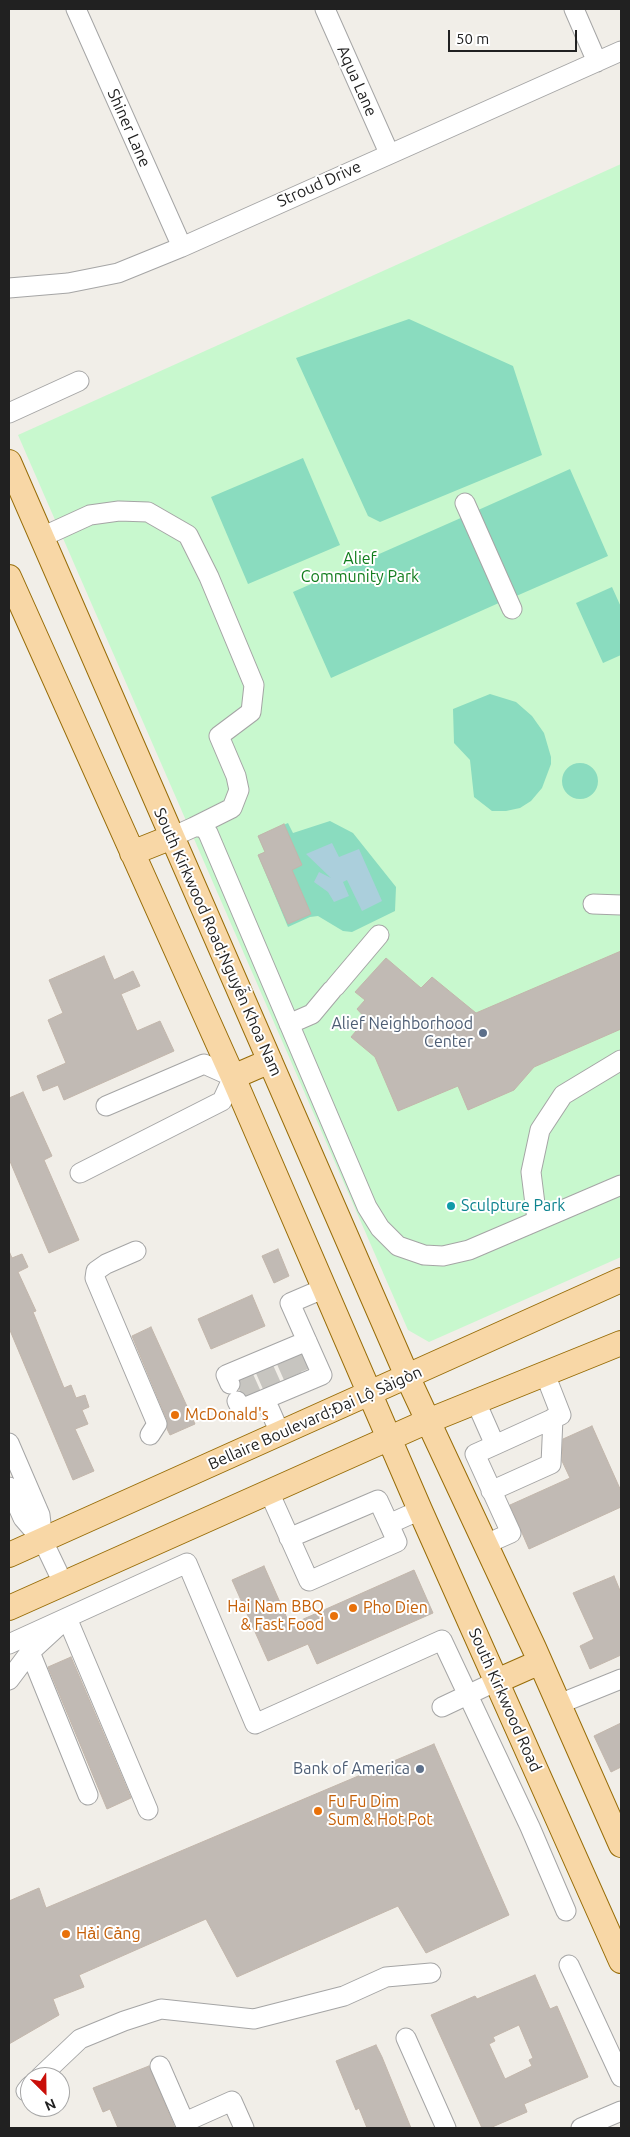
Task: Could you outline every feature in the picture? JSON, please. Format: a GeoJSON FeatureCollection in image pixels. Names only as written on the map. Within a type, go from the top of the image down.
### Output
{"type":"FeatureCollection","features":[{"type":"Feature","properties":{"kind":"main road","name":"South Kirkwood Road;Nguyễn Khoa Nam"},"geometry":{"type":"LineString","coordinates":[[9,462],[428,1421]]}},
{"type":"Feature","properties":{"kind":"main road"},"geometry":{"type":"LineString","coordinates":[[9,576],[233,1077],[390,1438]]}},
{"type":"Feature","properties":{"kind":"main road"},"geometry":{"type":"LineString","coordinates":[[132,854],[172,837]]}},
{"type":"Feature","properties":{"kind":"main road"},"geometry":{"type":"LineString","coordinates":[[233,1077],[270,1061]]}},
{"type":"Feature","properties":{"kind":"main road","name":"Bellaire Boulevard;Đại Lộ Sàigòn"},"geometry":{"type":"LineString","coordinates":[[9,1555],[621,1280]]}},
{"type":"Feature","properties":{"kind":"main road"},"geometry":{"type":"LineString","coordinates":[[9,1608],[428,1421],[621,1343]]}},
{"type":"Feature","properties":{"kind":"main road"},"geometry":{"type":"LineString","coordinates":[[428,1421],[540,1662],[621,1845]]}},
{"type":"Feature","properties":{"kind":"main road","name":"South Kirkwood Road"},"geometry":{"type":"LineString","coordinates":[[390,1438],[420,1510],[621,1961]]}},
{"type":"Feature","properties":{"kind":"main road"},"geometry":{"type":"LineString","coordinates":[[497,1681],[540,1662]]}},
{"type":"Feature","properties":{"kind":"street","name":"Shiner Lane"},"geometry":{"type":"LineString","coordinates":[[76,9],[182,247]]}},
{"type":"Feature","properties":{"kind":"street","name":"Aqua Lane"},"geometry":{"type":"LineString","coordinates":[[325,9],[389,153]]}},
{"type":"Feature","properties":{"kind":"street"},"geometry":{"type":"LineString","coordinates":[[574,9],[597,62]]}},
{"type":"Feature","properties":{"kind":"street","name":"Stroud Drive"},"geometry":{"type":"LineString","coordinates":[[9,288],[68,284],[118,273],[182,247],[621,51]]}},
{"type":"Feature","properties":{"kind":"street"},"geometry":{"type":"LineString","coordinates":[[9,412],[79,380]]}},
{"type":"Feature","properties":{"kind":"street"},"geometry":{"type":"LineString","coordinates":[[465,503],[512,609]]}},
{"type":"Feature","properties":{"kind":"street"},"geometry":{"type":"LineString","coordinates":[[42,537],[90,515],[119,510],[148,512],[188,535],[209,577],[254,685],[251,712],[219,736],[236,776],[239,790],[232,808],[172,837]]}},
{"type":"Feature","properties":{"kind":"street"},"geometry":{"type":"LineString","coordinates":[[194,827],[203,827],[208,833],[367,1207],[380,1228],[398,1246],[424,1255],[443,1256],[469,1250],[621,1185]]}},
{"type":"Feature","properties":{"kind":"street"},"geometry":{"type":"LineString","coordinates":[[593,904],[621,905]]}},
{"type":"Feature","properties":{"kind":"street"},"geometry":{"type":"LineString","coordinates":[[289,1024],[312,1014],[379,935]]}},
{"type":"Feature","properties":{"kind":"street"},"geometry":{"type":"LineString","coordinates":[[537,1220],[531,1172],[540,1130],[563,1095],[621,1060]]}},
{"type":"Feature","properties":{"kind":"street"},"geometry":{"type":"LineString","coordinates":[[80,1173],[222,1101],[233,1077],[204,1064],[106,1106]]}},
{"type":"Feature","properties":{"kind":"street"},"geometry":{"type":"LineString","coordinates":[[136,1251],[106,1264],[96,1272],[95,1278],[156,1424],[150,1435]]}},
{"type":"Feature","properties":{"kind":"street"},"geometry":{"type":"LineString","coordinates":[[280,1433],[260,1396],[301,1379],[322,1375],[293,1350],[290,1303],[325,1288]]}},
{"type":"Feature","properties":{"kind":"street"},"geometry":{"type":"LineString","coordinates":[[238,1377],[293,1350]]}},
{"type":"Feature","properties":{"kind":"street"},"geometry":{"type":"LineString","coordinates":[[486,1544],[511,1533],[475,1454],[561,1414],[545,1374]]}},
{"type":"Feature","properties":{"kind":"street"},"geometry":{"type":"LineString","coordinates":[[476,1402],[495,1444]]}},
{"type":"Feature","properties":{"kind":"street"},"geometry":{"type":"LineString","coordinates":[[491,1490],[551,1464],[554,1418]]}},
{"type":"Feature","properties":{"kind":"street"},"geometry":{"type":"LineString","coordinates":[[9,1444],[40,1515],[43,1540]]}},
{"type":"Feature","properties":{"kind":"street"},"geometry":{"type":"LineString","coordinates":[[456,1480],[481,1469]]}},
{"type":"Feature","properties":{"kind":"street"},"geometry":{"type":"LineString","coordinates":[[9,1487],[23,1518],[43,1540],[64,1585]]}},
{"type":"Feature","properties":{"kind":"street"},"geometry":{"type":"LineString","coordinates":[[269,1492],[289,1538],[309,1581],[397,1542],[378,1500],[289,1538]]}},
{"type":"Feature","properties":{"kind":"street"},"geometry":{"type":"LineString","coordinates":[[389,1524],[420,1510]]}},
{"type":"Feature","properties":{"kind":"street"},"geometry":{"type":"LineString","coordinates":[[9,1644],[187,1563],[255,1724],[442,1640],[566,1911]]}},
{"type":"Feature","properties":{"kind":"street"},"geometry":{"type":"LineString","coordinates":[[9,1680],[30,1652],[67,1618]]}},
{"type":"Feature","properties":{"kind":"street"},"geometry":{"type":"LineString","coordinates":[[67,1618],[148,1810]]}},
{"type":"Feature","properties":{"kind":"street"},"geometry":{"type":"LineString","coordinates":[[30,1652],[88,1795]]}},
{"type":"Feature","properties":{"kind":"street"},"geometry":{"type":"LineString","coordinates":[[559,1704],[621,1679]]}},
{"type":"Feature","properties":{"kind":"street"},"geometry":{"type":"LineString","coordinates":[[442,1707],[497,1681]]}},
{"type":"Feature","properties":{"kind":"street"},"geometry":{"type":"LineString","coordinates":[[569,1965],[621,2077]]}},
{"type":"Feature","properties":{"kind":"street"},"geometry":{"type":"LineString","coordinates":[[51,2067],[80,2039],[124,2021],[161,2009],[254,2019],[344,1996],[386,1977],[431,1973]]}},
{"type":"Feature","properties":{"kind":"street"},"geometry":{"type":"LineString","coordinates":[[406,2038],[446,2128]]}},
{"type":"Feature","properties":{"kind":"street"},"geometry":{"type":"LineString","coordinates":[[160,2066],[186,2125],[232,2102],[244,2128]]}},
{"type":"Feature","properties":{"kind":"street"},"geometry":{"type":"LineString","coordinates":[[581,2128],[621,2111]]}},
{"type":"Feature","properties":{"kind":"green space","name":"Alief Community Park"},"geometry":{"type":"Polygon","coordinates":[[[621,164],[621,1257],[429,1342],[408,1330],[18,435],[621,164]]]}},
{"type":"Feature","properties":{"kind":"green space"},"geometry":{"type":"Polygon","coordinates":[[[409,319],[513,366],[542,455],[380,522],[368,516],[296,358],[409,319]]]}},
{"type":"Feature","properties":{"kind":"green space"},"geometry":{"type":"Polygon","coordinates":[[[303,458],[340,545],[248,584],[211,497],[303,458]]]}},
{"type":"Feature","properties":{"kind":"green space"},"geometry":{"type":"Polygon","coordinates":[[[570,469],[608,556],[514,597],[476,511],[570,469]]]}},
{"type":"Feature","properties":{"kind":"green space"},"geometry":{"type":"Polygon","coordinates":[[[463,517],[501,602],[331,678],[293,592],[463,517]]]}},
{"type":"Feature","properties":{"kind":"green space"},"geometry":{"type":"Polygon","coordinates":[[[612,587],[621,607],[621,655],[603,663],[576,603],[612,587]]]}},
{"type":"Feature","properties":{"kind":"green space"},"geometry":{"type":"Polygon","coordinates":[[[490,694],[516,702],[532,716],[544,733],[551,757],[551,764],[542,788],[531,801],[520,808],[506,811],[492,811],[474,797],[470,760],[454,743],[453,709],[490,694]]]}},
{"type":"Feature","properties":{"kind":"green space"},"geometry":{"type":"Polygon","coordinates":[[[580,763],[587,764],[593,768],[597,774],[597,788],[593,794],[587,798],[580,799],[573,798],[567,794],[563,788],[562,781],[563,774],[567,768],[573,764],[580,763]]]}},
{"type":"Feature","properties":{"kind":"green space"},"geometry":{"type":"Polygon","coordinates":[[[330,821],[353,833],[396,887],[395,911],[352,932],[343,931],[318,916],[310,917],[288,927],[258,855],[265,852],[258,836],[288,823],[293,833],[330,821]]]}},
{"type":"Feature","properties":{"kind":"water"},"geometry":{"type":"Polygon","coordinates":[[[332,843],[339,857],[359,849],[382,901],[362,911],[347,880],[343,882],[349,896],[334,902],[328,892],[314,882],[319,872],[331,878],[306,854],[332,843]]]}},
{"type":"Feature","properties":{"kind":"building"},"geometry":{"type":"Polygon","coordinates":[[[284,824],[302,865],[292,870],[311,914],[288,924],[258,855],[265,852],[258,836],[284,824]]]}},
{"type":"Feature","properties":{"kind":"building","name":"Alief Neighborhood Center"},"geometry":{"type":"Polygon","coordinates":[[[621,951],[621,1029],[534,1067],[514,1090],[468,1110],[458,1086],[398,1111],[375,1057],[351,1037],[366,1019],[357,1009],[365,1000],[355,992],[386,958],[421,988],[432,977],[476,1013],[621,951]]]}},
{"type":"Feature","properties":{"kind":"building"},"geometry":{"type":"Polygon","coordinates":[[[104,956],[114,980],[133,971],[140,986],[121,994],[137,1031],[160,1021],[174,1051],[64,1100],[58,1085],[43,1091],[37,1076],[66,1063],[48,1020],[63,1013],[49,980],[104,956]]]}},
{"type":"Feature","properties":{"kind":"building"},"geometry":{"type":"Polygon","coordinates":[[[23,1092],[52,1156],[44,1160],[79,1240],[49,1253],[9,1159],[9,1098],[23,1092]]]}},
{"type":"Feature","properties":{"kind":"building"},"geometry":{"type":"Polygon","coordinates":[[[278,1249],[289,1276],[274,1283],[262,1256],[278,1249]]]}},
{"type":"Feature","properties":{"kind":"building"},"geometry":{"type":"Polygon","coordinates":[[[9,1251],[12,1258],[22,1254],[28,1267],[18,1272],[36,1311],[33,1312],[64,1388],[71,1385],[76,1398],[85,1395],[89,1407],[82,1410],[88,1424],[75,1429],[94,1471],[73,1480],[9,1328],[9,1251]]]}},
{"type":"Feature","properties":{"kind":"building"},"geometry":{"type":"Polygon","coordinates":[[[252,1295],[265,1326],[211,1349],[198,1319],[252,1295]]]}},
{"type":"Feature","properties":{"kind":"building"},"geometry":{"type":"Polygon","coordinates":[[[151,1327],[195,1424],[170,1435],[167,1429],[167,1420],[132,1336],[151,1327]]]}},
{"type":"Feature","properties":{"kind":"building"},"geometry":{"type":"Polygon","coordinates":[[[592,1426],[621,1491],[621,1507],[529,1549],[510,1505],[570,1478],[562,1461],[563,1439],[592,1426]]]}},
{"type":"Feature","properties":{"kind":"building"},"geometry":{"type":"Polygon","coordinates":[[[264,1566],[290,1625],[414,1570],[433,1613],[317,1664],[308,1644],[268,1661],[232,1580],[264,1566]]]}},
{"type":"Feature","properties":{"kind":"building"},"geometry":{"type":"Polygon","coordinates":[[[614,1576],[621,1593],[621,1655],[590,1669],[580,1646],[594,1639],[573,1593],[614,1576]]]}},
{"type":"Feature","properties":{"kind":"building"},"geometry":{"type":"Polygon","coordinates":[[[71,1657],[131,1798],[107,1809],[48,1667],[71,1657]]]}},
{"type":"Feature","properties":{"kind":"building"},"geometry":{"type":"Polygon","coordinates":[[[621,1723],[621,1767],[611,1772],[594,1736],[621,1723]]]}},
{"type":"Feature","properties":{"kind":"building"},"geometry":{"type":"Polygon","coordinates":[[[434,1744],[509,1915],[426,1953],[398,1906],[237,1977],[206,1919],[79,1975],[84,1987],[53,1999],[59,2015],[9,2044],[9,1901],[39,1888],[46,1908],[434,1744]]]}},
{"type":"Feature","properties":{"kind":"building"},"geometry":{"type":"Polygon","coordinates":[[[535,1975],[550,2009],[557,2006],[588,2077],[524,2104],[527,2112],[490,2128],[482,2128],[431,2015],[475,1996],[477,1999],[535,1975]],[[519,2025],[493,2037],[495,2041],[489,2044],[505,2079],[532,2066],[529,2060],[533,2058],[519,2025]]]}},
{"type":"Feature","properties":{"kind":"building"},"geometry":{"type":"Polygon","coordinates":[[[376,2045],[411,2128],[367,2128],[359,2108],[356,2110],[336,2061],[376,2045]]]}},
{"type":"Feature","properties":{"kind":"building"},"geometry":{"type":"Polygon","coordinates":[[[149,2066],[175,2128],[118,2128],[110,2109],[103,2112],[93,2088],[149,2066]]]}},
{"type":"Feature","properties":{"kind":"tunnel"},"geometry":{"type":"LineString","coordinates":[[297,1353],[305,1372]]}},
{"type":"Feature","properties":{"kind":"tunnel"},"geometry":{"type":"LineString","coordinates":[[285,1359],[293,1377]]}},
{"type":"Feature","properties":{"kind":"tunnel"},"geometry":{"type":"LineString","coordinates":[[264,1368],[272,1386]]}},
{"type":"Feature","properties":{"kind":"tunnel"},"geometry":{"type":"LineString","coordinates":[[244,1377],[252,1395]]}},
{"type":"Feature","properties":{"kind":"place","name":"Alief Neighborhood Center"},"geometry":{"type":"Point","coordinates":[483,1033]}},
{"type":"Feature","properties":{"kind":"place","name":"Sculpture Park"},"geometry":{"type":"Point","coordinates":[451,1206]}},
{"type":"Feature","properties":{"kind":"place","name":"McDonald's"},"geometry":{"type":"Point","coordinates":[175,1415]}},
{"type":"Feature","properties":{"kind":"place","name":"Pho Dien"},"geometry":{"type":"Point","coordinates":[353,1608]}},
{"type":"Feature","properties":{"kind":"place","name":"Hai Nam BBQ & Fast Food"},"geometry":{"type":"Point","coordinates":[334,1616]}},
{"type":"Feature","properties":{"kind":"place","name":"Bank of America"},"geometry":{"type":"Point","coordinates":[420,1769]}},
{"type":"Feature","properties":{"kind":"place","name":"Fu Fu Dim Sum & Hot Pot"},"geometry":{"type":"Point","coordinates":[318,1811]}},
{"type":"Feature","properties":{"kind":"place","name":"Hải Cảng"},"geometry":{"type":"Point","coordinates":[66,1934]}}]}
